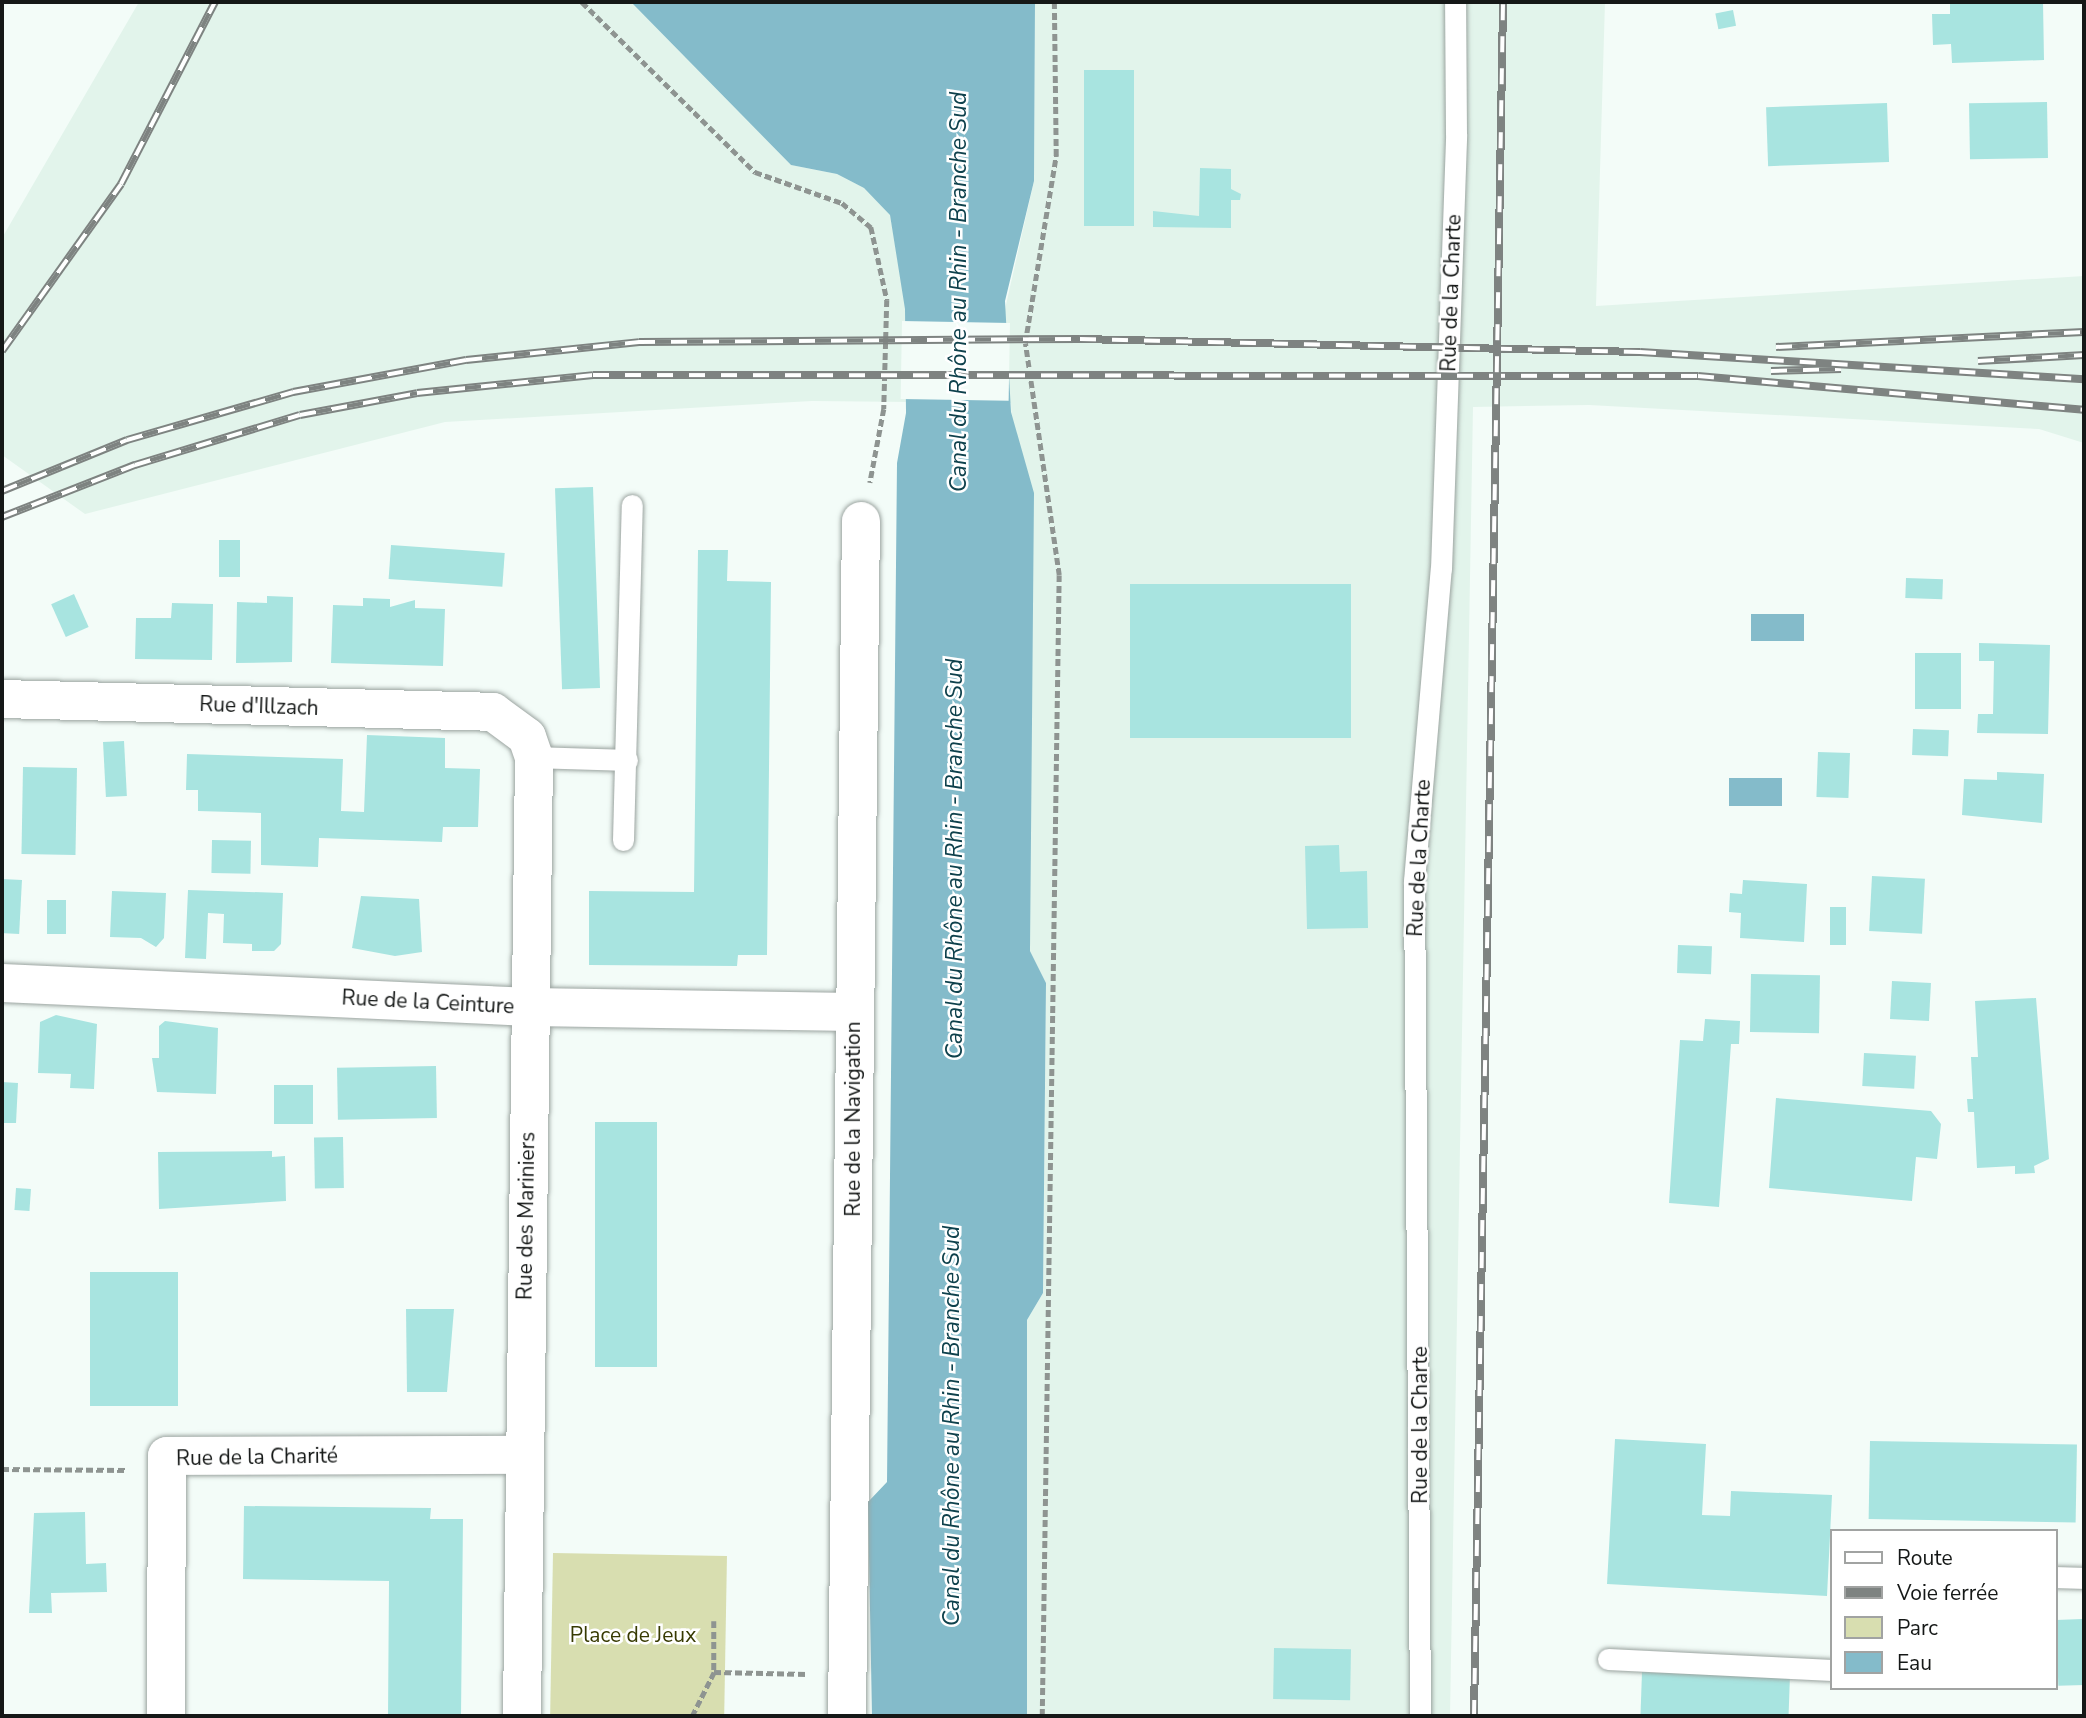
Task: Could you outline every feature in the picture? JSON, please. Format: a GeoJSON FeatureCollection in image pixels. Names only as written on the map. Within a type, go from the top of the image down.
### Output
{"type":"FeatureCollection","features":[{"type":"Feature","properties":{"kind":"street","name":"Rue de la Navigation"},"geometry":{"type":"LineString","coordinates":[[847,1716],[861,522]]}},
{"type":"Feature","properties":{"kind":"street","name":"Rue d'Illzach"},"geometry":{"type":"LineString","coordinates":[[2,699],[493,712],[514,723],[534,757]]}},
{"type":"Feature","properties":{"kind":"street","name":"Rue des Mariniers"},"geometry":{"type":"LineString","coordinates":[[522,1716],[522,1455],[534,757]]}},
{"type":"Feature","properties":{"kind":"street","name":"Rue de la Ceinture"},"geometry":{"type":"LineString","coordinates":[[2,983],[530,1007],[854,1012]]}},
{"type":"Feature","properties":{"kind":"street","name":"Rue de la Charité"},"geometry":{"type":"LineString","coordinates":[[166,1716],[167,1456],[522,1455]]}},
{"type":"Feature","properties":{"kind":"lane","name":"Rue de la Charte"},"geometry":{"type":"LineString","coordinates":[[1420,1716],[1414,881],[1441,569],[1457,134],[1455,2]]}},
{"type":"Feature","properties":{"kind":"lane"},"geometry":{"type":"LineString","coordinates":[[623,841],[632,505]]}},
{"type":"Feature","properties":{"kind":"lane"},"geometry":{"type":"LineString","coordinates":[[534,757],[627,760]]}},
{"type":"Feature","properties":{"kind":"lane"},"geometry":{"type":"LineString","coordinates":[[2058,1577],[2084,1578]]}},
{"type":"Feature","properties":{"kind":"lane"},"geometry":{"type":"LineString","coordinates":[[1608,1659],[1830,1671]]}},
{"type":"Feature","properties":{"kind":"path"},"geometry":{"type":"LineString","coordinates":[[582,2],[755,172],[842,204],[872,227],[887,300],[884,409],[861,522]]}},
{"type":"Feature","properties":{"kind":"path"},"geometry":{"type":"LineString","coordinates":[[1042,1716],[1059,575],[1026,343],[1056,156],[1054,2]]}},
{"type":"Feature","properties":{"kind":"path"},"geometry":{"type":"LineString","coordinates":[[2,1469],[166,1470]]}},
{"type":"Feature","properties":{"kind":"path"},"geometry":{"type":"LineString","coordinates":[[692,1716],[714,1672],[714,1620]]}},
{"type":"Feature","properties":{"kind":"path"},"geometry":{"type":"LineString","coordinates":[[714,1672],[849,1675]]}},
{"type":"Feature","properties":{"kind":"shaded area"},"geometry":{"type":"Polygon","coordinates":[[[139,2],[631,2],[791,165],[837,174],[864,188],[890,214],[906,310],[1005,309],[1034,181],[1035,2],[1605,2],[1596,306],[2084,276],[2084,443],[2039,429],[1589,405],[1473,407],[1450,1716],[1027,1716],[1027,1320],[1043,1293],[1046,983],[1030,951],[1011,403],[812,401],[445,422],[85,514],[2,455],[2,238],[139,2]]]}},
{"type":"Feature","properties":{"kind":"green space","name":"Place de Jeux"},"geometry":{"type":"Polygon","coordinates":[[[553,1553],[727,1556],[724,1716],[550,1716],[553,1553]]]}},
{"type":"Feature","properties":{"kind":"water","name":"Canal du Rhône au Rhin - Branche Sud"},"geometry":{"type":"Polygon","coordinates":[[[631,2],[1035,2],[1034,181],[1005,301],[1011,412],[1034,493],[1030,951],[1046,983],[1043,1293],[1027,1320],[1027,1716],[872,1716],[868,1502],[887,1482],[897,463],[906,413],[905,309],[890,215],[864,188],[837,174],[791,165],[631,2]]]}},
{"type":"Feature","properties":{"kind":"water"},"geometry":{"type":"Polygon","coordinates":[[[1751,614],[1804,614],[1804,641],[1751,641],[1751,614]]]}},
{"type":"Feature","properties":{"kind":"water"},"geometry":{"type":"Polygon","coordinates":[[[1729,778],[1782,778],[1782,806],[1729,806],[1729,778]]]}},
{"type":"Feature","properties":{"kind":"pier"},"geometry":{"type":"Polygon","coordinates":[[[902,321],[1010,323],[1009,401],[901,399],[902,321]]]}},
{"type":"Feature","properties":{"kind":"building"},"geometry":{"type":"Polygon","coordinates":[[[2043,2],[2044,60],[1952,63],[1951,44],[1933,45],[1932,14],[1950,14],[1950,4],[2043,2]]]}},
{"type":"Feature","properties":{"kind":"building"},"geometry":{"type":"Polygon","coordinates":[[[1733,10],[1736,26],[1718,29],[1715,13],[1733,10]]]}},
{"type":"Feature","properties":{"kind":"building"},"geometry":{"type":"Polygon","coordinates":[[[1084,70],[1134,70],[1134,226],[1084,226],[1084,70]]]}},
{"type":"Feature","properties":{"kind":"building"},"geometry":{"type":"Polygon","coordinates":[[[2047,102],[2048,158],[1970,159],[1969,103],[2047,102]]]}},
{"type":"Feature","properties":{"kind":"building"},"geometry":{"type":"Polygon","coordinates":[[[1887,103],[1889,162],[1768,166],[1766,107],[1887,103]]]}},
{"type":"Feature","properties":{"kind":"building"},"geometry":{"type":"Polygon","coordinates":[[[1200,168],[1231,169],[1231,189],[1241,194],[1240,200],[1231,200],[1231,228],[1153,227],[1153,211],[1199,216],[1200,168]]]}},
{"type":"Feature","properties":{"kind":"building"},"geometry":{"type":"Polygon","coordinates":[[[593,487],[600,688],[562,689],[555,488],[593,487]]]}},
{"type":"Feature","properties":{"kind":"building"},"geometry":{"type":"Polygon","coordinates":[[[219,540],[240,540],[240,577],[219,577],[219,540]]]}},
{"type":"Feature","properties":{"kind":"building"},"geometry":{"type":"Polygon","coordinates":[[[391,545],[505,553],[502,587],[389,579],[391,545]]]}},
{"type":"Feature","properties":{"kind":"building"},"geometry":{"type":"Polygon","coordinates":[[[698,550],[728,550],[727,581],[771,582],[767,955],[738,955],[737,966],[589,965],[589,891],[694,892],[698,550]]]}},
{"type":"Feature","properties":{"kind":"building"},"geometry":{"type":"Polygon","coordinates":[[[1906,578],[1943,579],[1942,599],[1905,598],[1906,578]]]}},
{"type":"Feature","properties":{"kind":"building"},"geometry":{"type":"Polygon","coordinates":[[[1130,584],[1351,584],[1351,738],[1130,738],[1130,584]]]}},
{"type":"Feature","properties":{"kind":"building"},"geometry":{"type":"Polygon","coordinates":[[[74,594],[89,627],[66,637],[51,604],[74,594]]]}},
{"type":"Feature","properties":{"kind":"building"},"geometry":{"type":"Polygon","coordinates":[[[267,596],[293,597],[292,662],[236,663],[237,602],[267,603],[267,596]]]}},
{"type":"Feature","properties":{"kind":"building"},"geometry":{"type":"Polygon","coordinates":[[[363,598],[390,599],[390,607],[415,600],[415,608],[445,609],[443,666],[331,663],[333,605],[363,606],[363,598]]]}},
{"type":"Feature","properties":{"kind":"building"},"geometry":{"type":"Polygon","coordinates":[[[172,603],[213,604],[212,660],[135,659],[136,618],[171,618],[172,603]]]}},
{"type":"Feature","properties":{"kind":"building"},"geometry":{"type":"Polygon","coordinates":[[[1979,643],[2050,645],[2048,734],[1977,733],[1978,714],[1993,714],[1994,661],[1979,661],[1979,643]]]}},
{"type":"Feature","properties":{"kind":"building"},"geometry":{"type":"Polygon","coordinates":[[[1915,653],[1961,653],[1961,709],[1915,709],[1915,653]]]}},
{"type":"Feature","properties":{"kind":"building"},"geometry":{"type":"Polygon","coordinates":[[[1913,729],[1949,730],[1948,756],[1912,755],[1913,729]]]}},
{"type":"Feature","properties":{"kind":"building"},"geometry":{"type":"Polygon","coordinates":[[[367,735],[445,738],[445,768],[480,769],[478,827],[443,827],[442,842],[319,838],[318,867],[261,865],[261,813],[198,811],[198,790],[186,790],[187,754],[343,759],[341,811],[364,812],[367,735]]]}},
{"type":"Feature","properties":{"kind":"building"},"geometry":{"type":"Polygon","coordinates":[[[124,741],[127,796],[106,797],[103,742],[124,741]]]}},
{"type":"Feature","properties":{"kind":"building"},"geometry":{"type":"Polygon","coordinates":[[[1818,752],[1850,753],[1848,798],[1816,797],[1818,752]]]}},
{"type":"Feature","properties":{"kind":"building"},"geometry":{"type":"Polygon","coordinates":[[[23,767],[77,768],[75,855],[21,854],[23,767]]]}},
{"type":"Feature","properties":{"kind":"building"},"geometry":{"type":"Polygon","coordinates":[[[1997,772],[2044,774],[2042,823],[1962,815],[1964,779],[1997,780],[1997,772]]]}},
{"type":"Feature","properties":{"kind":"building"},"geometry":{"type":"Polygon","coordinates":[[[212,840],[251,841],[250,874],[211,873],[212,840]]]}},
{"type":"Feature","properties":{"kind":"building"},"geometry":{"type":"Polygon","coordinates":[[[1339,845],[1340,872],[1367,871],[1368,928],[1307,929],[1305,846],[1339,845]]]}},
{"type":"Feature","properties":{"kind":"building"},"geometry":{"type":"Polygon","coordinates":[[[1872,876],[1925,879],[1922,934],[1869,931],[1872,876]]]}},
{"type":"Feature","properties":{"kind":"building"},"geometry":{"type":"Polygon","coordinates":[[[2,879],[22,880],[19,934],[2,933],[2,879]]]}},
{"type":"Feature","properties":{"kind":"building"},"geometry":{"type":"Polygon","coordinates":[[[1743,880],[1807,884],[1804,942],[1740,938],[1741,913],[1729,912],[1730,893],[1742,894],[1743,880]]]}},
{"type":"Feature","properties":{"kind":"building"},"geometry":{"type":"Polygon","coordinates":[[[188,890],[283,893],[281,944],[274,951],[252,951],[252,944],[223,943],[224,914],[208,913],[206,959],[185,958],[188,890]]]}},
{"type":"Feature","properties":{"kind":"building"},"geometry":{"type":"Polygon","coordinates":[[[112,891],[166,893],[164,938],[156,947],[141,938],[110,937],[112,891]]]}},
{"type":"Feature","properties":{"kind":"building"},"geometry":{"type":"Polygon","coordinates":[[[361,896],[419,899],[422,952],[395,956],[352,948],[361,896]]]}},
{"type":"Feature","properties":{"kind":"building"},"geometry":{"type":"Polygon","coordinates":[[[47,900],[66,900],[66,934],[47,934],[47,900]]]}},
{"type":"Feature","properties":{"kind":"building"},"geometry":{"type":"Polygon","coordinates":[[[1830,907],[1846,907],[1846,945],[1830,945],[1830,907]]]}},
{"type":"Feature","properties":{"kind":"building"},"geometry":{"type":"Polygon","coordinates":[[[1678,945],[1712,946],[1711,974],[1677,973],[1678,945]]]}},
{"type":"Feature","properties":{"kind":"building"},"geometry":{"type":"Polygon","coordinates":[[[1751,974],[1820,975],[1819,1033],[1750,1032],[1751,974]]]}},
{"type":"Feature","properties":{"kind":"building"},"geometry":{"type":"Polygon","coordinates":[[[1892,981],[1931,983],[1929,1021],[1890,1019],[1892,981]]]}},
{"type":"Feature","properties":{"kind":"building"},"geometry":{"type":"Polygon","coordinates":[[[2036,998],[2049,1159],[2034,1166],[2035,1173],[2015,1174],[2015,1166],[1977,1168],[1974,1112],[1968,1112],[1967,1099],[1973,1099],[1971,1057],[1978,1057],[1975,1001],[2036,998]]]}},
{"type":"Feature","properties":{"kind":"building"},"geometry":{"type":"Polygon","coordinates":[[[56,1015],[97,1024],[94,1089],[70,1088],[71,1074],[38,1073],[40,1022],[56,1015]]]}},
{"type":"Feature","properties":{"kind":"building"},"geometry":{"type":"Polygon","coordinates":[[[1705,1019],[1740,1021],[1739,1044],[1731,1044],[1719,1207],[1669,1203],[1680,1040],[1703,1041],[1705,1019]]]}},
{"type":"Feature","properties":{"kind":"building"},"geometry":{"type":"Polygon","coordinates":[[[165,1021],[218,1028],[216,1094],[157,1092],[152,1058],[159,1058],[159,1026],[165,1021]]]}},
{"type":"Feature","properties":{"kind":"building"},"geometry":{"type":"Polygon","coordinates":[[[1864,1053],[1916,1056],[1914,1089],[1862,1086],[1864,1053]]]}},
{"type":"Feature","properties":{"kind":"building"},"geometry":{"type":"Polygon","coordinates":[[[436,1066],[437,1118],[338,1120],[337,1068],[436,1066]]]}},
{"type":"Feature","properties":{"kind":"building"},"geometry":{"type":"Polygon","coordinates":[[[2,1082],[18,1083],[16,1123],[2,1123],[2,1082]]]}},
{"type":"Feature","properties":{"kind":"building"},"geometry":{"type":"Polygon","coordinates":[[[274,1085],[313,1085],[313,1124],[274,1124],[274,1085]]]}},
{"type":"Feature","properties":{"kind":"building"},"geometry":{"type":"Polygon","coordinates":[[[1776,1098],[1931,1111],[1941,1124],[1937,1159],[1916,1157],[1912,1201],[1769,1188],[1776,1098]]]}},
{"type":"Feature","properties":{"kind":"building"},"geometry":{"type":"Polygon","coordinates":[[[595,1122],[657,1122],[657,1367],[595,1367],[595,1122]]]}},
{"type":"Feature","properties":{"kind":"building"},"geometry":{"type":"Polygon","coordinates":[[[343,1137],[344,1188],[315,1188],[314,1138],[343,1137]]]}},
{"type":"Feature","properties":{"kind":"building"},"geometry":{"type":"Polygon","coordinates":[[[272,1151],[272,1157],[285,1156],[286,1201],[159,1209],[158,1152],[272,1151]]]}},
{"type":"Feature","properties":{"kind":"building"},"geometry":{"type":"Polygon","coordinates":[[[16,1188],[31,1189],[29,1211],[14,1210],[16,1188]]]}},
{"type":"Feature","properties":{"kind":"building"},"geometry":{"type":"Polygon","coordinates":[[[90,1272],[178,1272],[178,1406],[90,1406],[90,1272]]]}},
{"type":"Feature","properties":{"kind":"building"},"geometry":{"type":"Polygon","coordinates":[[[406,1309],[454,1309],[447,1392],[407,1392],[406,1309]]]}},
{"type":"Feature","properties":{"kind":"building"},"geometry":{"type":"Polygon","coordinates":[[[1615,1439],[1706,1444],[1702,1515],[1730,1516],[1731,1491],[1832,1495],[1827,1596],[1607,1584],[1615,1439]]]}},
{"type":"Feature","properties":{"kind":"building"},"geometry":{"type":"Polygon","coordinates":[[[1870,1441],[2077,1445],[2076,1523],[1869,1519],[1870,1441]]]}},
{"type":"Feature","properties":{"kind":"building"},"geometry":{"type":"Polygon","coordinates":[[[244,1506],[431,1508],[430,1519],[463,1519],[461,1716],[388,1716],[389,1581],[243,1579],[244,1506]]]}},
{"type":"Feature","properties":{"kind":"building"},"geometry":{"type":"Polygon","coordinates":[[[85,1512],[86,1564],[106,1563],[107,1592],[51,1593],[52,1613],[29,1613],[34,1513],[85,1512]]]}},
{"type":"Feature","properties":{"kind":"building"},"geometry":{"type":"Polygon","coordinates":[[[2082,1619],[2084,1685],[2058,1686],[2058,1620],[2082,1619]]]}},
{"type":"Feature","properties":{"kind":"building"},"geometry":{"type":"Polygon","coordinates":[[[1274,1648],[1351,1649],[1350,1700],[1273,1699],[1274,1648]]]}},
{"type":"Feature","properties":{"kind":"building"},"geometry":{"type":"Polygon","coordinates":[[[1642,1672],[1790,1677],[1789,1716],[1640,1716],[1642,1672]]]}},
{"type":"Feature","properties":{"kind":"railway"},"geometry":{"type":"LineString","coordinates":[[2,351],[121,184],[215,2]]}},
{"type":"Feature","properties":{"kind":"railway"},"geometry":{"type":"LineString","coordinates":[[1474,1716],[1503,2]]}},
{"type":"Feature","properties":{"kind":"railway"},"geometry":{"type":"LineString","coordinates":[[1776,347],[2084,332]]}},
{"type":"Feature","properties":{"kind":"railway"},"geometry":{"type":"LineString","coordinates":[[2,491],[127,440],[293,392],[466,360],[639,342],[1080,339],[1640,352],[2084,379]]}},
{"type":"Feature","properties":{"kind":"railway"},"geometry":{"type":"LineString","coordinates":[[1978,361],[2084,355]]}},
{"type":"Feature","properties":{"kind":"railway"},"geometry":{"type":"LineString","coordinates":[[1771,371],[1841,369]]}},
{"type":"Feature","properties":{"kind":"railway"},"geometry":{"type":"LineString","coordinates":[[2,517],[135,465],[300,415],[417,393],[593,375],[1698,376],[2084,410]]}}]}
